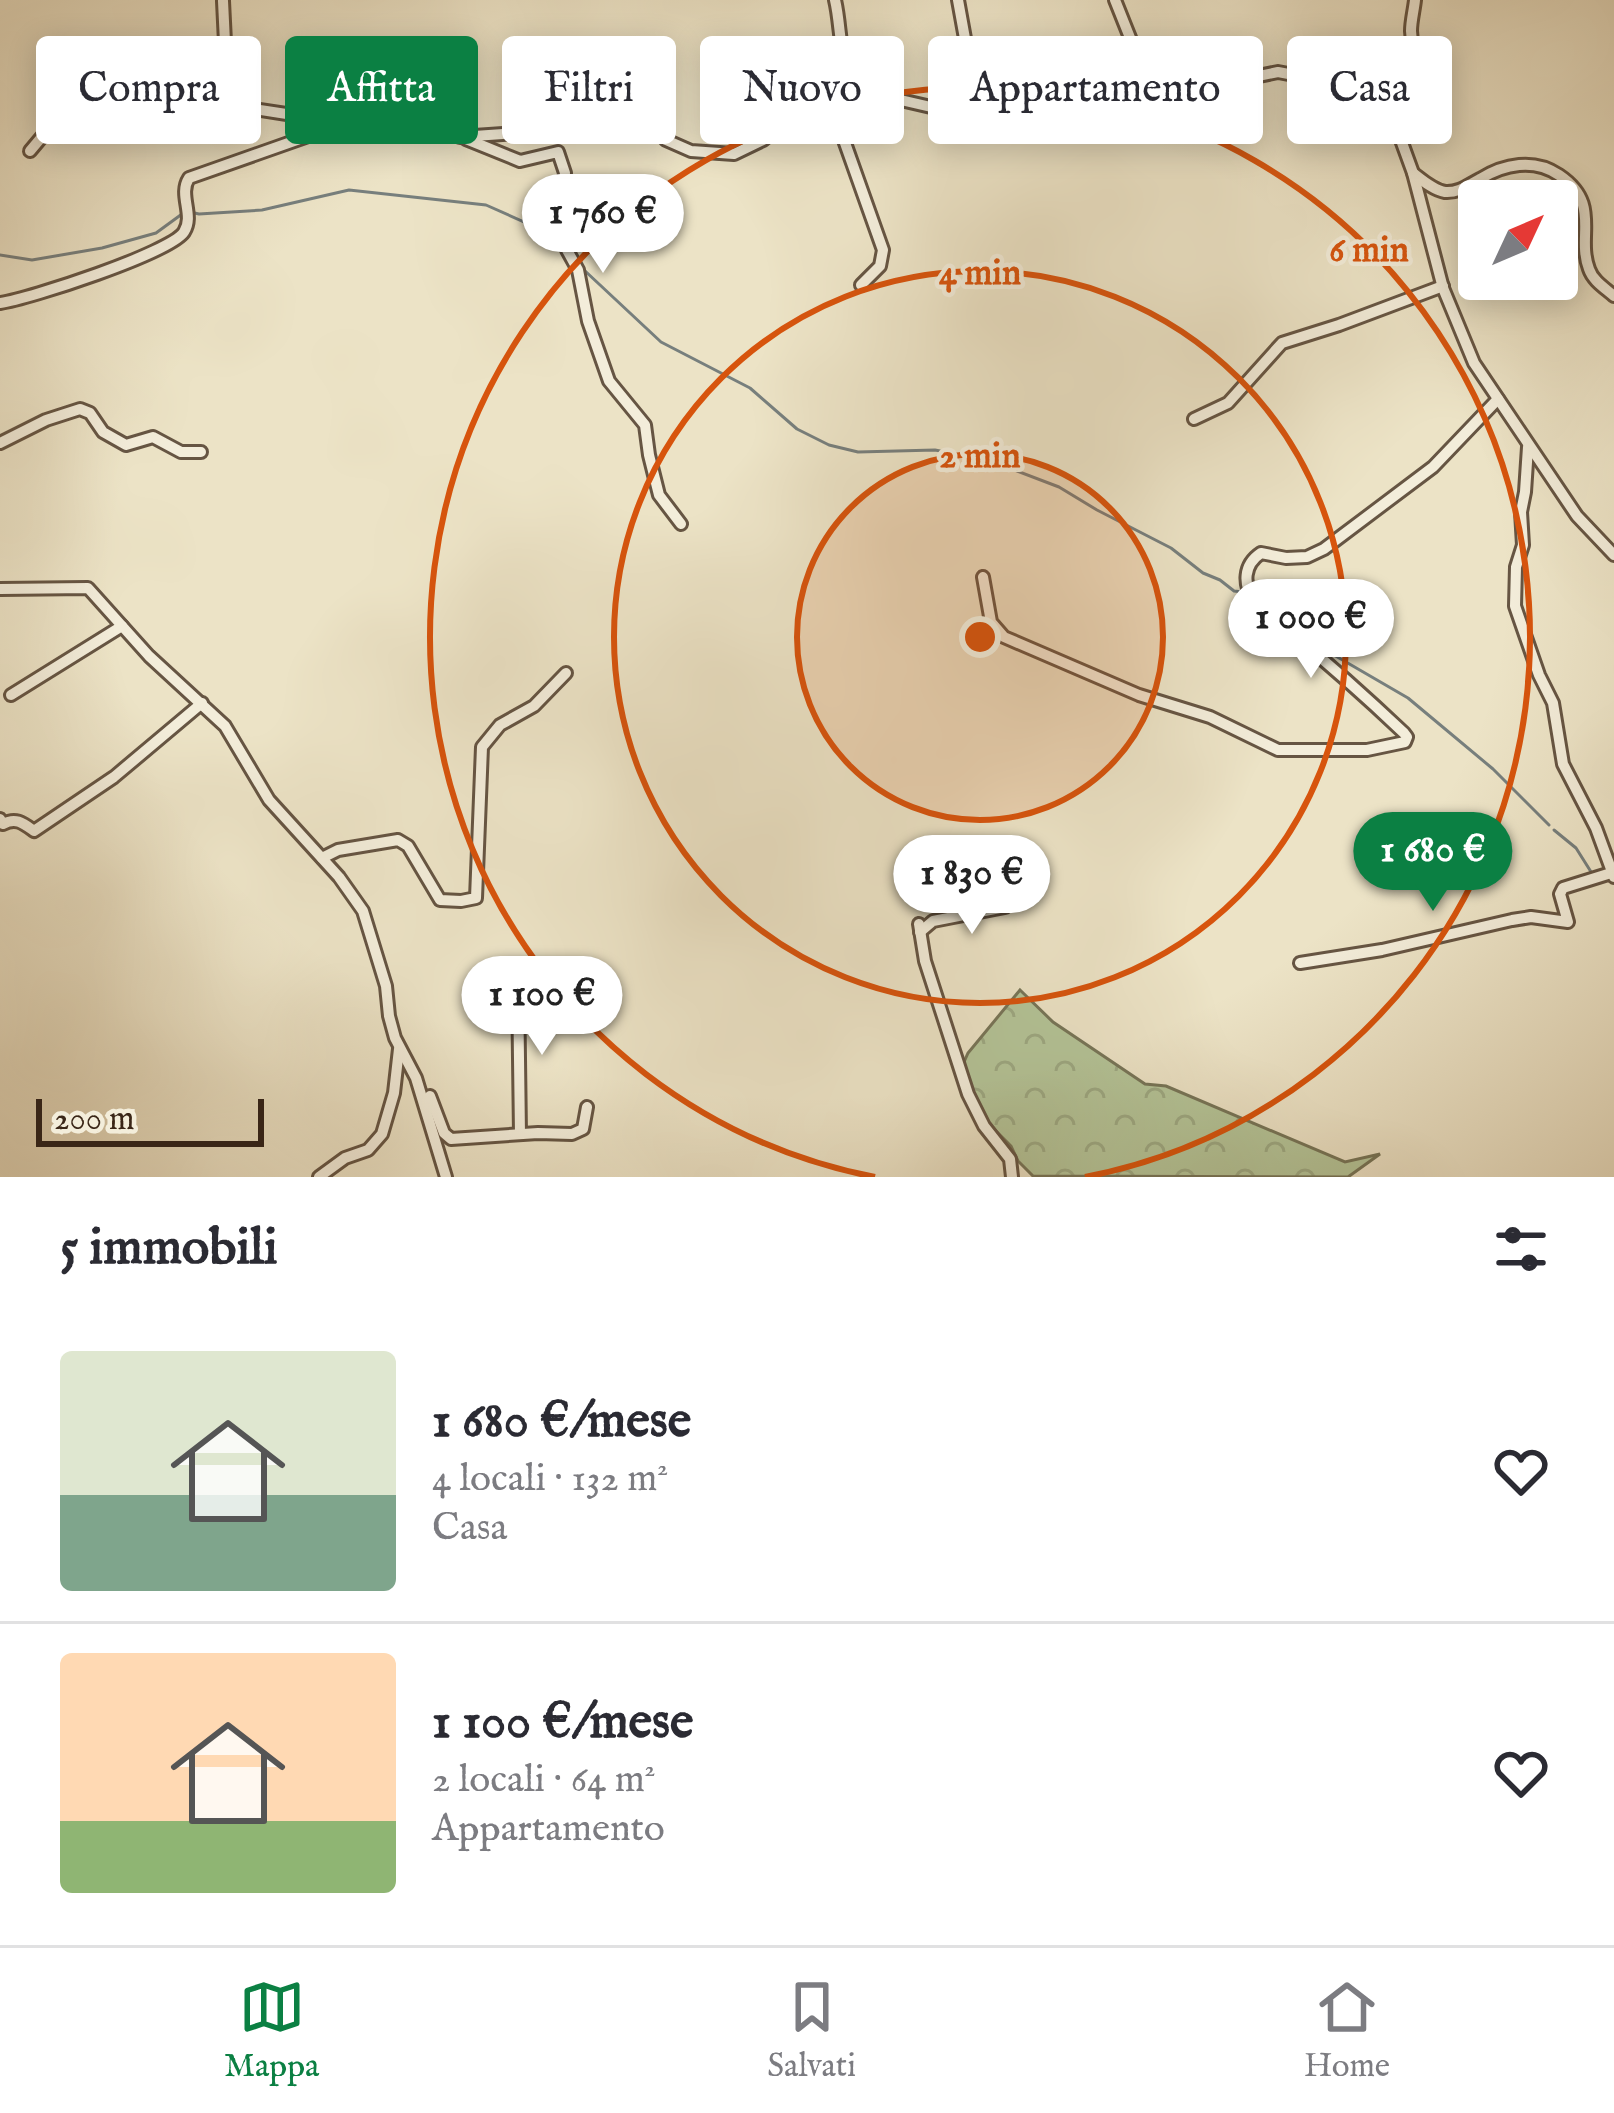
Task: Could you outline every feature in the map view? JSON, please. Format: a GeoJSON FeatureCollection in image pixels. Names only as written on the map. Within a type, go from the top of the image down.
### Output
{"type":"FeatureCollection","features":[{"type":"Feature","properties":{"kind":"street"},"geometry":{"type":"LineString","coordinates":[[835,0],[842,36]]}},
{"type":"Feature","properties":{"kind":"street"},"geometry":{"type":"LineString","coordinates":[[958,0],[965,36]]}},
{"type":"Feature","properties":{"kind":"street"},"geometry":{"type":"LineString","coordinates":[[1115,0],[1129,36]]}},
{"type":"Feature","properties":{"kind":"street"},"geometry":{"type":"LineString","coordinates":[[1413,36],[1414,0]]}},
{"type":"Feature","properties":{"kind":"street"},"geometry":{"type":"LineString","coordinates":[[223,2],[226,36]]}},
{"type":"Feature","properties":{"kind":"street"},"geometry":{"type":"LineString","coordinates":[[478,136],[533,132],[601,100],[620,98],[666,140],[691,151],[734,154],[755,144]]}},
{"type":"Feature","properties":{"kind":"street"},"geometry":{"type":"LineString","coordinates":[[30,151],[36,144]]}},
{"type":"Feature","properties":{"kind":"street"},"geometry":{"type":"LineString","coordinates":[[0,303],[77,281],[163,247],[184,233],[186,182],[285,144]]}},
{"type":"Feature","properties":{"kind":"street"},"geometry":{"type":"LineString","coordinates":[[478,144],[520,161],[558,152],[565,173],[560,209],[567,250],[578,270],[588,320],[609,381],[645,425],[659,495],[681,524]]}},
{"type":"Feature","properties":{"kind":"street"},"geometry":{"type":"LineString","coordinates":[[845,144],[883,250],[880,266],[861,285]]}},
{"type":"Feature","properties":{"kind":"street"},"geometry":{"type":"LineString","coordinates":[[1402,144],[1442,286],[1474,363],[1577,516],[1614,555]]}},
{"type":"Feature","properties":{"kind":"street"},"geometry":{"type":"LineString","coordinates":[[1413,173],[1447,192],[1464,189],[1505,166],[1530,164],[1555,172],[1573,186],[1582,202],[1589,271],[1614,296]]}},
{"type":"Feature","properties":{"kind":"street"},"geometry":{"type":"LineString","coordinates":[[1194,419],[1228,403],[1282,343],[1442,286]]}},
{"type":"Feature","properties":{"kind":"street"},"geometry":{"type":"LineString","coordinates":[[982,577],[992,622],[1004,638],[1138,694],[1210,717],[1278,750],[1366,751],[1396,746],[1405,742],[1404,733],[1261,610],[1245,573],[1261,553],[1307,556],[1342,537],[1433,467],[1498,399]]}},
{"type":"Feature","properties":{"kind":"street"},"geometry":{"type":"LineString","coordinates":[[0,443],[46,419],[80,409],[90,413],[103,432],[126,445],[153,437],[181,452],[201,452]]}},
{"type":"Feature","properties":{"kind":"street"},"geometry":{"type":"LineString","coordinates":[[1300,963],[1512,920],[1532,917],[1568,922],[1562,888],[1612,875],[1596,827],[1563,764],[1553,703],[1515,606],[1528,447]]}},
{"type":"Feature","properties":{"kind":"street"},"geometry":{"type":"LineString","coordinates":[[0,589],[88,587],[149,656],[226,726],[269,800],[363,910],[398,1042],[416,1078],[446,1177]]}},
{"type":"Feature","properties":{"kind":"street"},"geometry":{"type":"LineString","coordinates":[[11,695],[122,626]]}},
{"type":"Feature","properties":{"kind":"street"},"geometry":{"type":"LineString","coordinates":[[322,858],[338,850],[398,840],[408,846],[440,900],[476,898],[482,747],[500,724],[534,706],[566,673]]}},
{"type":"Feature","properties":{"kind":"street"},"geometry":{"type":"LineString","coordinates":[[0,819],[3,824],[17,821],[34,831],[114,777],[202,704]]}},
{"type":"Feature","properties":{"kind":"street"},"geometry":{"type":"LineString","coordinates":[[1005,907],[933,921],[920,928],[925,962],[968,1094],[984,1126],[1010,1159],[1012,1177]]}},
{"type":"Feature","properties":{"kind":"street"},"geometry":{"type":"LineString","coordinates":[[518,983],[520,1134]]}},
{"type":"Feature","properties":{"kind":"street"},"geometry":{"type":"LineString","coordinates":[[398,1042],[403,1041],[444,1133],[451,1139],[579,1132],[587,1107]]}},
{"type":"Feature","properties":{"kind":"street"},"geometry":{"type":"LineString","coordinates":[[319,1177],[346,1158],[368,1150],[382,1134],[394,1093],[398,1042]]}},
{"type":"Feature","properties":{"kind":"green space"},"geometry":{"type":"Polygon","coordinates":[[[1020,990],[1053,1022],[1145,1084],[1166,1086],[1345,1162],[1380,1154],[1348,1177],[1033,1176],[978,1113],[960,1071],[968,1053],[1020,990]]]}},
{"type":"Feature","properties":{"kind":"waterway"},"geometry":{"type":"LineString","coordinates":[[190,212],[262,210],[349,190],[486,205],[560,238]]}},
{"type":"Feature","properties":{"kind":"waterway"},"geometry":{"type":"LineString","coordinates":[[0,255],[32,260],[102,248],[156,233],[182,214]]}},
{"type":"Feature","properties":{"kind":"waterway"},"geometry":{"type":"LineString","coordinates":[[584,270],[661,342],[750,388],[797,429],[829,445],[858,452],[935,450],[991,461],[1059,487],[1243,592]]}},
{"type":"Feature","properties":{"kind":"waterway"},"geometry":{"type":"LineString","coordinates":[[1256,593],[1315,644],[1408,698],[1493,769],[1549,825]]}},
{"type":"Feature","properties":{"kind":"waterway"},"geometry":{"type":"LineString","coordinates":[[1554,830],[1576,848],[1593,875]]}}]}
